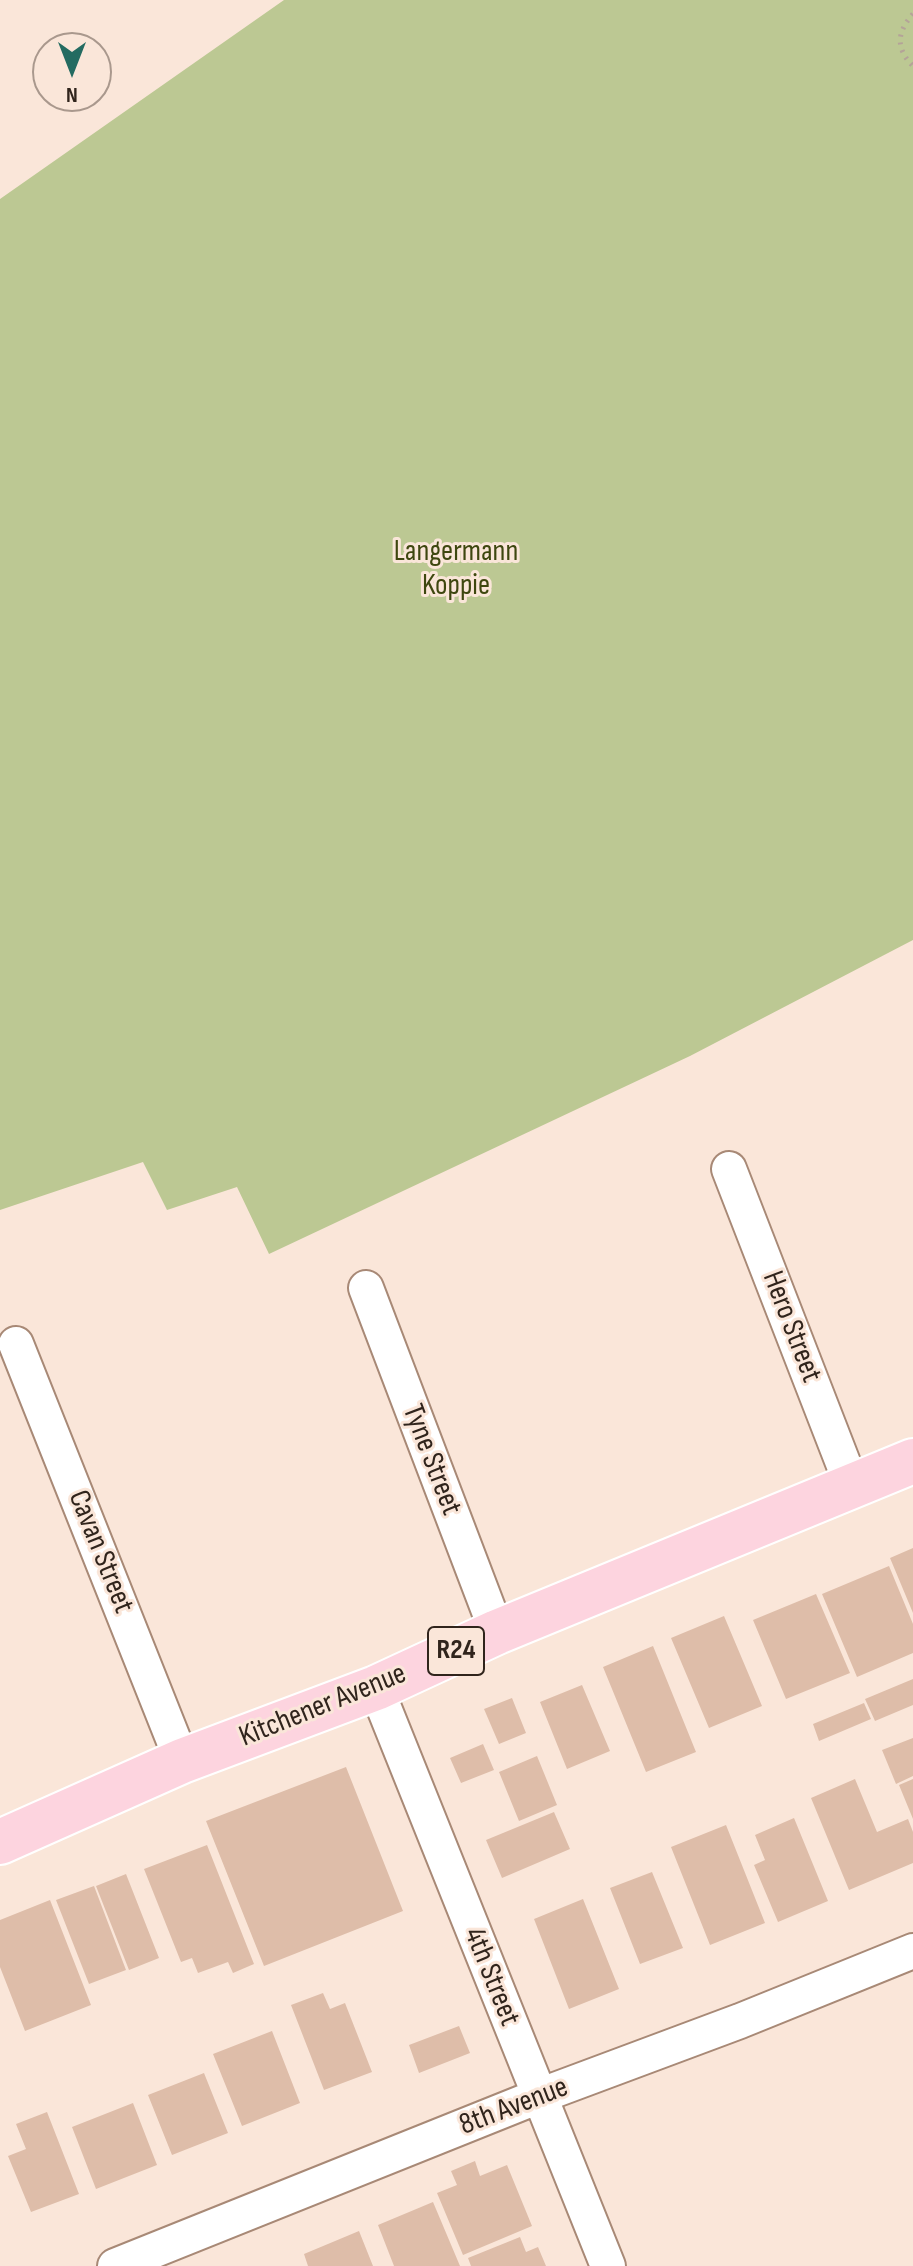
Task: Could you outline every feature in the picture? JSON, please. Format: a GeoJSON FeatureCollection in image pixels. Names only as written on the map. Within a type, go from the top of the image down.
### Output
{"type":"FeatureCollection","features":[{"type":"Feature","properties":{"kind":"main road","name":"Kitchener Avenue"},"geometry":{"type":"LineString","coordinates":[[0,1842],[182,1761],[376,1688],[497,1632],[913,1461]]}},
{"type":"Feature","properties":{"kind":"street","name":"Hero Street"},"geometry":{"type":"LineString","coordinates":[[729,1169],[852,1486]]}},
{"type":"Feature","properties":{"kind":"street","name":"Tyne Street"},"geometry":{"type":"LineString","coordinates":[[366,1288],[497,1632]]}},
{"type":"Feature","properties":{"kind":"street","name":"Cavan Street"},"geometry":{"type":"LineString","coordinates":[[16,1344],[182,1761]]}},
{"type":"Feature","properties":{"kind":"street","name":"4th Street"},"geometry":{"type":"LineString","coordinates":[[376,1688],[608,2266]]}},
{"type":"Feature","properties":{"kind":"street","name":"8th Avenue"},"geometry":{"type":"LineString","coordinates":[[115,2266],[539,2096],[740,2021],[913,1951]]}},
{"type":"Feature","properties":{"kind":"path"},"geometry":{"type":"LineString","coordinates":[[913,14],[902,26],[900,43],[903,56],[913,66]]}},
{"type":"Feature","properties":{"kind":"green space","name":"Langermann Koppie"},"geometry":{"type":"Polygon","coordinates":[[[284,0],[913,0],[913,940],[690,1056],[269,1254],[237,1187],[167,1210],[143,1162],[0,1210],[0,199],[284,0]]]}},
{"type":"Feature","properties":{"kind":"building"},"geometry":{"type":"Polygon","coordinates":[[[913,1548],[913,1613],[890,1558],[913,1548]]]}},
{"type":"Feature","properties":{"kind":"building"},"geometry":{"type":"Polygon","coordinates":[[[889,1566],[913,1624],[913,1653],[857,1677],[822,1594],[889,1566]]]}},
{"type":"Feature","properties":{"kind":"building"},"geometry":{"type":"Polygon","coordinates":[[[816,1594],[850,1673],[786,1699],[753,1620],[816,1594]]]}},
{"type":"Feature","properties":{"kind":"building"},"geometry":{"type":"Polygon","coordinates":[[[724,1616],[762,1706],[709,1728],[671,1638],[724,1616]]]}},
{"type":"Feature","properties":{"kind":"building"},"geometry":{"type":"Polygon","coordinates":[[[653,1646],[696,1752],[646,1772],[603,1667],[653,1646]]]}},
{"type":"Feature","properties":{"kind":"building"},"geometry":{"type":"Polygon","coordinates":[[[913,1679],[913,1705],[875,1721],[865,1699],[913,1679]]]}},
{"type":"Feature","properties":{"kind":"building"},"geometry":{"type":"Polygon","coordinates":[[[582,1685],[610,1751],[567,1769],[540,1702],[582,1685]]]}},
{"type":"Feature","properties":{"kind":"building"},"geometry":{"type":"Polygon","coordinates":[[[512,1698],[526,1733],[499,1744],[484,1709],[512,1698]]]}},
{"type":"Feature","properties":{"kind":"building"},"geometry":{"type":"Polygon","coordinates":[[[864,1703],[871,1719],[819,1741],[813,1724],[864,1703]]]}},
{"type":"Feature","properties":{"kind":"building"},"geometry":{"type":"Polygon","coordinates":[[[913,1738],[913,1776],[896,1784],[882,1750],[913,1738]]]}},
{"type":"Feature","properties":{"kind":"building"},"geometry":{"type":"Polygon","coordinates":[[[483,1744],[494,1770],[461,1783],[450,1758],[483,1744]]]}},
{"type":"Feature","properties":{"kind":"building"},"geometry":{"type":"Polygon","coordinates":[[[537,1756],[557,1805],[519,1821],[499,1772],[537,1756]]]}},
{"type":"Feature","properties":{"kind":"building"},"geometry":{"type":"Polygon","coordinates":[[[346,1767],[403,1911],[264,1966],[206,1821],[346,1767]]]}},
{"type":"Feature","properties":{"kind":"building"},"geometry":{"type":"Polygon","coordinates":[[[855,1779],[877,1832],[908,1819],[913,1832],[913,1863],[849,1890],[811,1798],[855,1779]]]}},
{"type":"Feature","properties":{"kind":"building"},"geometry":{"type":"Polygon","coordinates":[[[913,1779],[913,1819],[899,1785],[913,1779]]]}},
{"type":"Feature","properties":{"kind":"building"},"geometry":{"type":"Polygon","coordinates":[[[554,1812],[570,1849],[502,1878],[486,1840],[554,1812]]]}},
{"type":"Feature","properties":{"kind":"building"},"geometry":{"type":"Polygon","coordinates":[[[794,1818],[828,1901],[778,1922],[754,1865],[765,1860],[755,1835],[794,1818]]]}},
{"type":"Feature","properties":{"kind":"building"},"geometry":{"type":"Polygon","coordinates":[[[726,1825],[765,1923],[710,1945],[671,1847],[726,1825]]]}},
{"type":"Feature","properties":{"kind":"building"},"geometry":{"type":"Polygon","coordinates":[[[207,1845],[254,1964],[233,1973],[228,1962],[198,1973],[192,1958],[181,1962],[144,1869],[207,1845]]]}},
{"type":"Feature","properties":{"kind":"building"},"geometry":{"type":"Polygon","coordinates":[[[652,1872],[683,1948],[640,1964],[610,1888],[652,1872]]]}},
{"type":"Feature","properties":{"kind":"building"},"geometry":{"type":"Polygon","coordinates":[[[126,1874],[159,1958],[129,1970],[96,1886],[126,1874]]]}},
{"type":"Feature","properties":{"kind":"building"},"geometry":{"type":"Polygon","coordinates":[[[94,1886],[126,1970],[89,1984],[56,1900],[94,1886]]]}},
{"type":"Feature","properties":{"kind":"building"},"geometry":{"type":"Polygon","coordinates":[[[583,1899],[619,1989],[569,2009],[534,1919],[583,1899]]]}},
{"type":"Feature","properties":{"kind":"building"},"geometry":{"type":"Polygon","coordinates":[[[50,1900],[91,2005],[25,2031],[0,1967],[0,1920],[50,1900]]]}},
{"type":"Feature","properties":{"kind":"building"},"geometry":{"type":"Polygon","coordinates":[[[323,1993],[330,2009],[345,2003],[372,2072],[324,2090],[291,2005],[323,1993]]]}},
{"type":"Feature","properties":{"kind":"building"},"geometry":{"type":"Polygon","coordinates":[[[459,2026],[470,2053],[419,2073],[409,2045],[459,2026]]]}},
{"type":"Feature","properties":{"kind":"building"},"geometry":{"type":"Polygon","coordinates":[[[272,2031],[300,2103],[242,2126],[213,2054],[272,2031]]]}},
{"type":"Feature","properties":{"kind":"building"},"geometry":{"type":"Polygon","coordinates":[[[204,2073],[228,2133],[172,2155],[148,2095],[204,2073]]]}},
{"type":"Feature","properties":{"kind":"building"},"geometry":{"type":"Polygon","coordinates":[[[133,2103],[157,2165],[96,2189],[72,2127],[133,2103]]]}},
{"type":"Feature","properties":{"kind":"building"},"geometry":{"type":"Polygon","coordinates":[[[47,2112],[79,2194],[31,2212],[8,2156],[26,2149],[16,2124],[47,2112]]]}},
{"type":"Feature","properties":{"kind":"building"},"geometry":{"type":"Polygon","coordinates":[[[475,2161],[480,2176],[507,2165],[532,2226],[463,2255],[437,2193],[457,2185],[451,2171],[475,2161]]]}},
{"type":"Feature","properties":{"kind":"building"},"geometry":{"type":"Polygon","coordinates":[[[433,2202],[460,2266],[394,2266],[378,2225],[433,2202]]]}},
{"type":"Feature","properties":{"kind":"building"},"geometry":{"type":"Polygon","coordinates":[[[359,2231],[373,2266],[308,2266],[304,2254],[359,2231]]]}},
{"type":"Feature","properties":{"kind":"building"},"geometry":{"type":"Polygon","coordinates":[[[520,2237],[526,2252],[538,2247],[546,2266],[471,2266],[468,2258],[520,2237]]]}}]}
